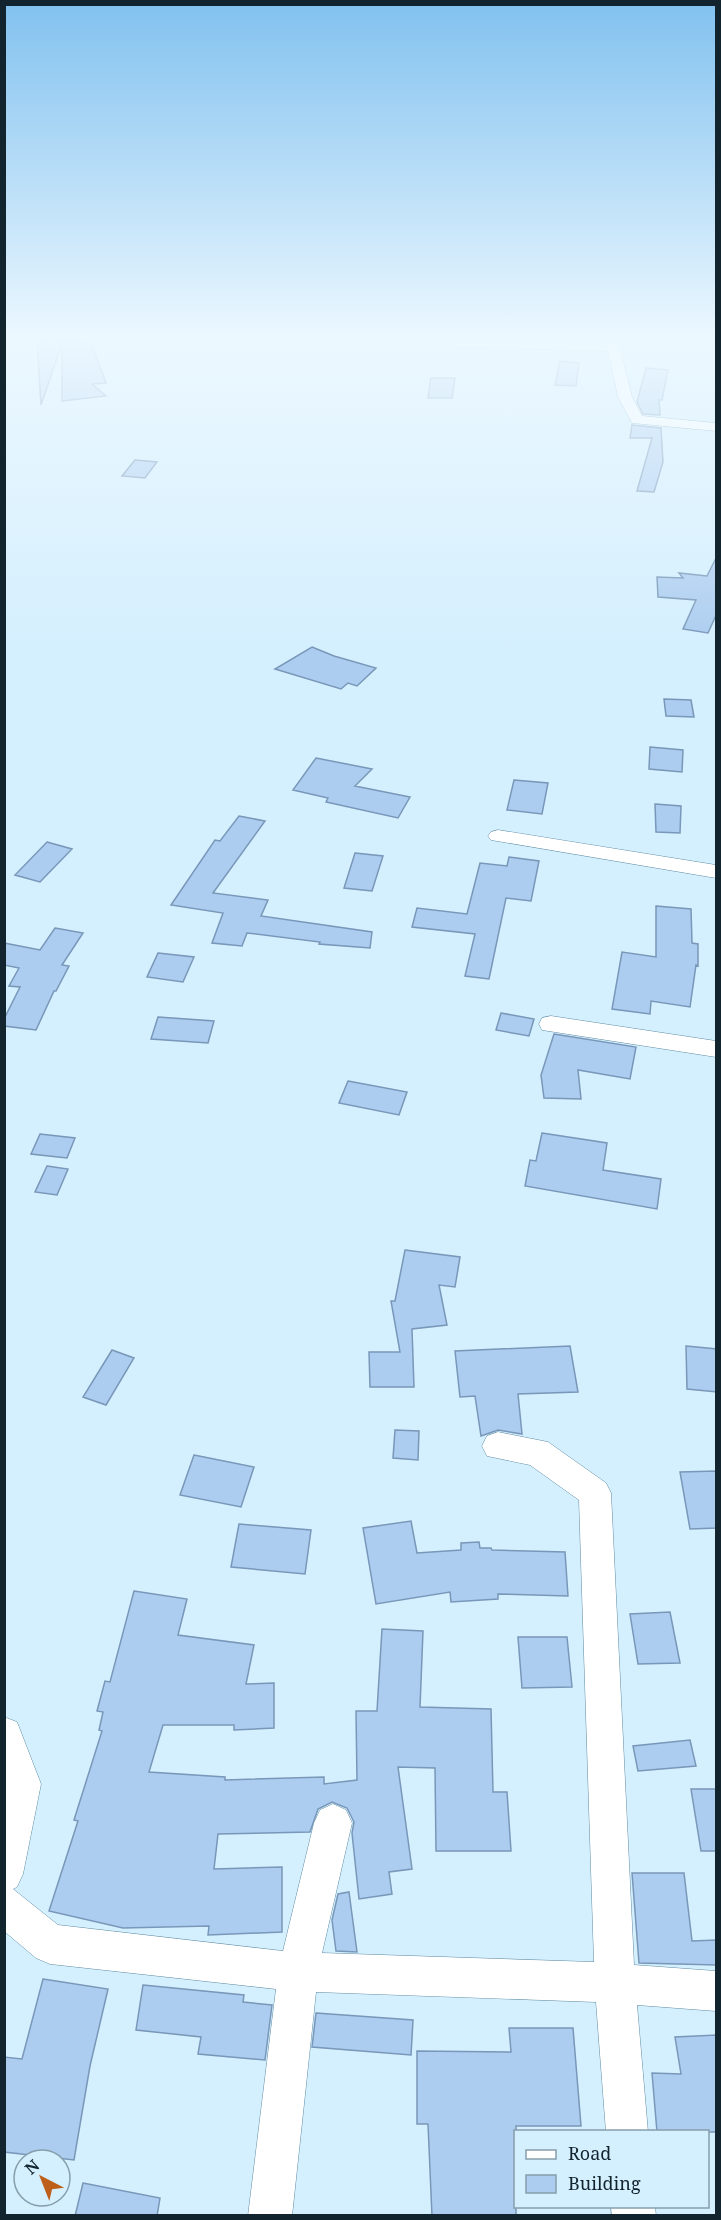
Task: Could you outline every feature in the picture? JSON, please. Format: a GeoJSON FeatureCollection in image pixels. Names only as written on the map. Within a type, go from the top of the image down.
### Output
{"type":"FeatureCollection","features":[{"type":"Feature","properties":{"kind":"street"},"geometry":{"type":"LineString","coordinates":[[498,836],[717,872]]}},
{"type":"Feature","properties":{"kind":"street"},"geometry":{"type":"LineString","coordinates":[[551,1024],[717,1049]]}},
{"type":"Feature","properties":{"kind":"street"},"geometry":{"type":"LineString","coordinates":[[498,1446],[537,1452],[596,1493],[615,1983],[627,2130]]}},
{"type":"Feature","properties":{"kind":"street"},"geometry":{"type":"LineString","coordinates":[[4,1735],[23,1784],[4,1874]]}},
{"type":"Feature","properties":{"kind":"street"},"geometry":{"type":"LineString","coordinates":[[270,2216],[298,1972],[333,1823]]}},
{"type":"Feature","properties":{"kind":"street"},"geometry":{"type":"LineString","coordinates":[[4,1905],[50,1944],[298,1972],[615,1983],[717,1991]]}},
{"type":"Feature","properties":{"kind":"building"},"geometry":{"type":"Polygon","coordinates":[[[650,444],[662,444],[663,462],[654,492],[637,491],[650,444]]]}},
{"type":"Feature","properties":{"kind":"building"},"geometry":{"type":"Polygon","coordinates":[[[135,460],[157,462],[145,478],[122,476],[135,460]]]}},
{"type":"Feature","properties":{"kind":"building"},"geometry":{"type":"Polygon","coordinates":[[[717,556],[717,613],[708,633],[683,629],[696,600],[658,597],[657,577],[683,578],[679,573],[707,576],[717,556]]]}},
{"type":"Feature","properties":{"kind":"building"},"geometry":{"type":"Polygon","coordinates":[[[312,647],[376,668],[357,686],[348,683],[341,689],[275,669],[312,647]]]}},
{"type":"Feature","properties":{"kind":"building"},"geometry":{"type":"Polygon","coordinates":[[[664,699],[691,700],[694,717],[666,716],[664,699]]]}},
{"type":"Feature","properties":{"kind":"building"},"geometry":{"type":"Polygon","coordinates":[[[650,747],[683,750],[682,772],[649,769],[650,747]]]}},
{"type":"Feature","properties":{"kind":"building"},"geometry":{"type":"Polygon","coordinates":[[[316,758],[372,769],[355,786],[410,797],[398,818],[326,802],[328,798],[293,790],[316,758]]]}},
{"type":"Feature","properties":{"kind":"building"},"geometry":{"type":"Polygon","coordinates":[[[514,780],[548,783],[542,814],[507,810],[514,780]]]}},
{"type":"Feature","properties":{"kind":"building"},"geometry":{"type":"Polygon","coordinates":[[[655,804],[681,806],[680,833],[656,832],[655,804]]]}},
{"type":"Feature","properties":{"kind":"building"},"geometry":{"type":"Polygon","coordinates":[[[239,816],[265,821],[213,893],[268,900],[261,916],[372,932],[370,948],[319,944],[320,942],[247,933],[242,946],[212,943],[223,913],[171,905],[215,840],[220,841],[239,816]]]}},
{"type":"Feature","properties":{"kind":"building"},"geometry":{"type":"Polygon","coordinates":[[[47,842],[72,849],[40,882],[15,875],[47,842]]]}},
{"type":"Feature","properties":{"kind":"building"},"geometry":{"type":"Polygon","coordinates":[[[355,853],[383,856],[372,891],[344,888],[355,853]]]}},
{"type":"Feature","properties":{"kind":"building"},"geometry":{"type":"Polygon","coordinates":[[[509,857],[539,861],[531,901],[506,898],[489,979],[465,976],[475,934],[412,927],[417,908],[467,914],[480,863],[507,866],[509,857]]]}},
{"type":"Feature","properties":{"kind":"building"},"geometry":{"type":"Polygon","coordinates":[[[656,906],[691,909],[692,943],[698,944],[698,966],[696,965],[690,1007],[651,1001],[650,1014],[612,1009],[622,952],[656,957],[656,906]]]}},
{"type":"Feature","properties":{"kind":"building"},"geometry":{"type":"Polygon","coordinates":[[[55,928],[83,933],[62,965],[69,966],[54,991],[36,1030],[4,1026],[4,1019],[20,987],[9,986],[19,968],[4,965],[4,943],[40,950],[55,928]]]}},
{"type":"Feature","properties":{"kind":"building"},"geometry":{"type":"Polygon","coordinates":[[[158,953],[194,957],[183,982],[147,977],[158,953]]]}},
{"type":"Feature","properties":{"kind":"building"},"geometry":{"type":"Polygon","coordinates":[[[501,1013],[534,1019],[529,1036],[496,1030],[501,1013]]]}},
{"type":"Feature","properties":{"kind":"building"},"geometry":{"type":"Polygon","coordinates":[[[158,1017],[214,1021],[208,1043],[151,1039],[158,1017]]]}},
{"type":"Feature","properties":{"kind":"building"},"geometry":{"type":"Polygon","coordinates":[[[554,1034],[636,1047],[630,1079],[578,1070],[581,1099],[544,1098],[541,1075],[554,1034]]]}},
{"type":"Feature","properties":{"kind":"building"},"geometry":{"type":"Polygon","coordinates":[[[348,1081],[407,1092],[399,1115],[339,1103],[348,1081]]]}},
{"type":"Feature","properties":{"kind":"building"},"geometry":{"type":"Polygon","coordinates":[[[542,1133],[607,1143],[603,1170],[661,1179],[657,1209],[525,1186],[530,1160],[536,1161],[542,1133]]]}},
{"type":"Feature","properties":{"kind":"building"},"geometry":{"type":"Polygon","coordinates":[[[40,1134],[75,1138],[67,1158],[31,1154],[40,1134]]]}},
{"type":"Feature","properties":{"kind":"building"},"geometry":{"type":"Polygon","coordinates":[[[47,1166],[68,1169],[57,1195],[35,1192],[47,1166]]]}},
{"type":"Feature","properties":{"kind":"building"},"geometry":{"type":"Polygon","coordinates":[[[405,1250],[460,1257],[455,1287],[439,1285],[447,1325],[412,1329],[414,1387],[370,1387],[369,1352],[400,1352],[391,1301],[395,1301],[405,1250]]]}},
{"type":"Feature","properties":{"kind":"building"},"geometry":{"type":"Polygon","coordinates":[[[570,1346],[578,1392],[518,1394],[522,1434],[498,1430],[481,1436],[475,1396],[460,1397],[455,1351],[570,1346]]]}},
{"type":"Feature","properties":{"kind":"building"},"geometry":{"type":"Polygon","coordinates":[[[686,1346],[717,1349],[717,1392],[687,1389],[686,1346]]]}},
{"type":"Feature","properties":{"kind":"building"},"geometry":{"type":"Polygon","coordinates":[[[112,1350],[134,1358],[106,1405],[83,1397],[112,1350]]]}},
{"type":"Feature","properties":{"kind":"building"},"geometry":{"type":"Polygon","coordinates":[[[395,1430],[419,1431],[418,1460],[393,1458],[395,1430]]]}},
{"type":"Feature","properties":{"kind":"building"},"geometry":{"type":"Polygon","coordinates":[[[194,1455],[254,1467],[241,1507],[180,1495],[194,1455]]]}},
{"type":"Feature","properties":{"kind":"building"},"geometry":{"type":"Polygon","coordinates":[[[717,1471],[717,1528],[690,1529],[680,1472],[717,1471]]]}},
{"type":"Feature","properties":{"kind":"building"},"geometry":{"type":"Polygon","coordinates":[[[411,1521],[417,1553],[461,1550],[461,1543],[479,1542],[480,1548],[491,1548],[492,1550],[565,1552],[568,1596],[498,1594],[498,1599],[451,1602],[450,1592],[376,1604],[363,1528],[411,1521]]]}},
{"type":"Feature","properties":{"kind":"building"},"geometry":{"type":"Polygon","coordinates":[[[239,1524],[311,1530],[305,1574],[231,1567],[239,1524]]]}},
{"type":"Feature","properties":{"kind":"building"},"geometry":{"type":"Polygon","coordinates":[[[134,1591],[187,1599],[178,1635],[254,1645],[246,1684],[274,1683],[274,1728],[234,1730],[234,1725],[163,1725],[149,1772],[225,1777],[225,1780],[324,1777],[324,1784],[357,1780],[356,1711],[377,1711],[382,1629],[423,1631],[420,1707],[491,1709],[493,1792],[507,1792],[511,1851],[436,1851],[435,1768],[398,1767],[412,1869],[389,1872],[392,1894],[359,1899],[352,1833],[354,1822],[347,1808],[332,1802],[318,1809],[310,1832],[218,1834],[214,1869],[282,1867],[282,1932],[208,1935],[209,1926],[123,1928],[49,1911],[78,1821],[74,1820],[102,1731],[99,1730],[103,1712],[97,1711],[105,1681],[110,1682],[134,1591]]]}},
{"type":"Feature","properties":{"kind":"building"},"geometry":{"type":"Polygon","coordinates":[[[670,1612],[680,1663],[638,1664],[630,1614],[670,1612]]]}},
{"type":"Feature","properties":{"kind":"building"},"geometry":{"type":"Polygon","coordinates":[[[518,1637],[567,1637],[572,1687],[522,1688],[518,1637]]]}},
{"type":"Feature","properties":{"kind":"building"},"geometry":{"type":"Polygon","coordinates":[[[690,1740],[696,1766],[638,1771],[633,1746],[690,1740]]]}},
{"type":"Feature","properties":{"kind":"building"},"geometry":{"type":"Polygon","coordinates":[[[691,1789],[717,1789],[717,1851],[701,1851],[691,1789]]]}},
{"type":"Feature","properties":{"kind":"building"},"geometry":{"type":"Polygon","coordinates":[[[632,1873],[684,1873],[692,1941],[717,1940],[717,1965],[639,1963],[632,1873]]]}},
{"type":"Feature","properties":{"kind":"building"},"geometry":{"type":"Polygon","coordinates":[[[349,1892],[357,1952],[336,1951],[332,1920],[338,1894],[349,1892]]]}},
{"type":"Feature","properties":{"kind":"building"},"geometry":{"type":"Polygon","coordinates":[[[43,1979],[108,1989],[90,2066],[74,2160],[72,2160],[72,2148],[12,2148],[12,2153],[4,2152],[4,2057],[22,2059],[43,1979]]]}},
{"type":"Feature","properties":{"kind":"building"},"geometry":{"type":"Polygon","coordinates":[[[143,1985],[244,1995],[243,2002],[272,2005],[265,2060],[198,2054],[201,2037],[136,2030],[143,1985]]]}},
{"type":"Feature","properties":{"kind":"building"},"geometry":{"type":"Polygon","coordinates":[[[316,2013],[413,2020],[411,2055],[312,2047],[316,2013]]]}},
{"type":"Feature","properties":{"kind":"building"},"geometry":{"type":"Polygon","coordinates":[[[509,2028],[573,2028],[581,2126],[516,2126],[514,2130],[514,2208],[516,2208],[516,2216],[432,2216],[428,2124],[417,2124],[417,2051],[511,2052],[509,2028]]]}},
{"type":"Feature","properties":{"kind":"building"},"geometry":{"type":"Polygon","coordinates":[[[717,2035],[717,2132],[657,2130],[652,2073],[681,2074],[675,2037],[717,2035]]]}},
{"type":"Feature","properties":{"kind":"building"},"geometry":{"type":"Polygon","coordinates":[[[83,2183],[160,2198],[157,2216],[75,2216],[83,2183]]]}}]}
